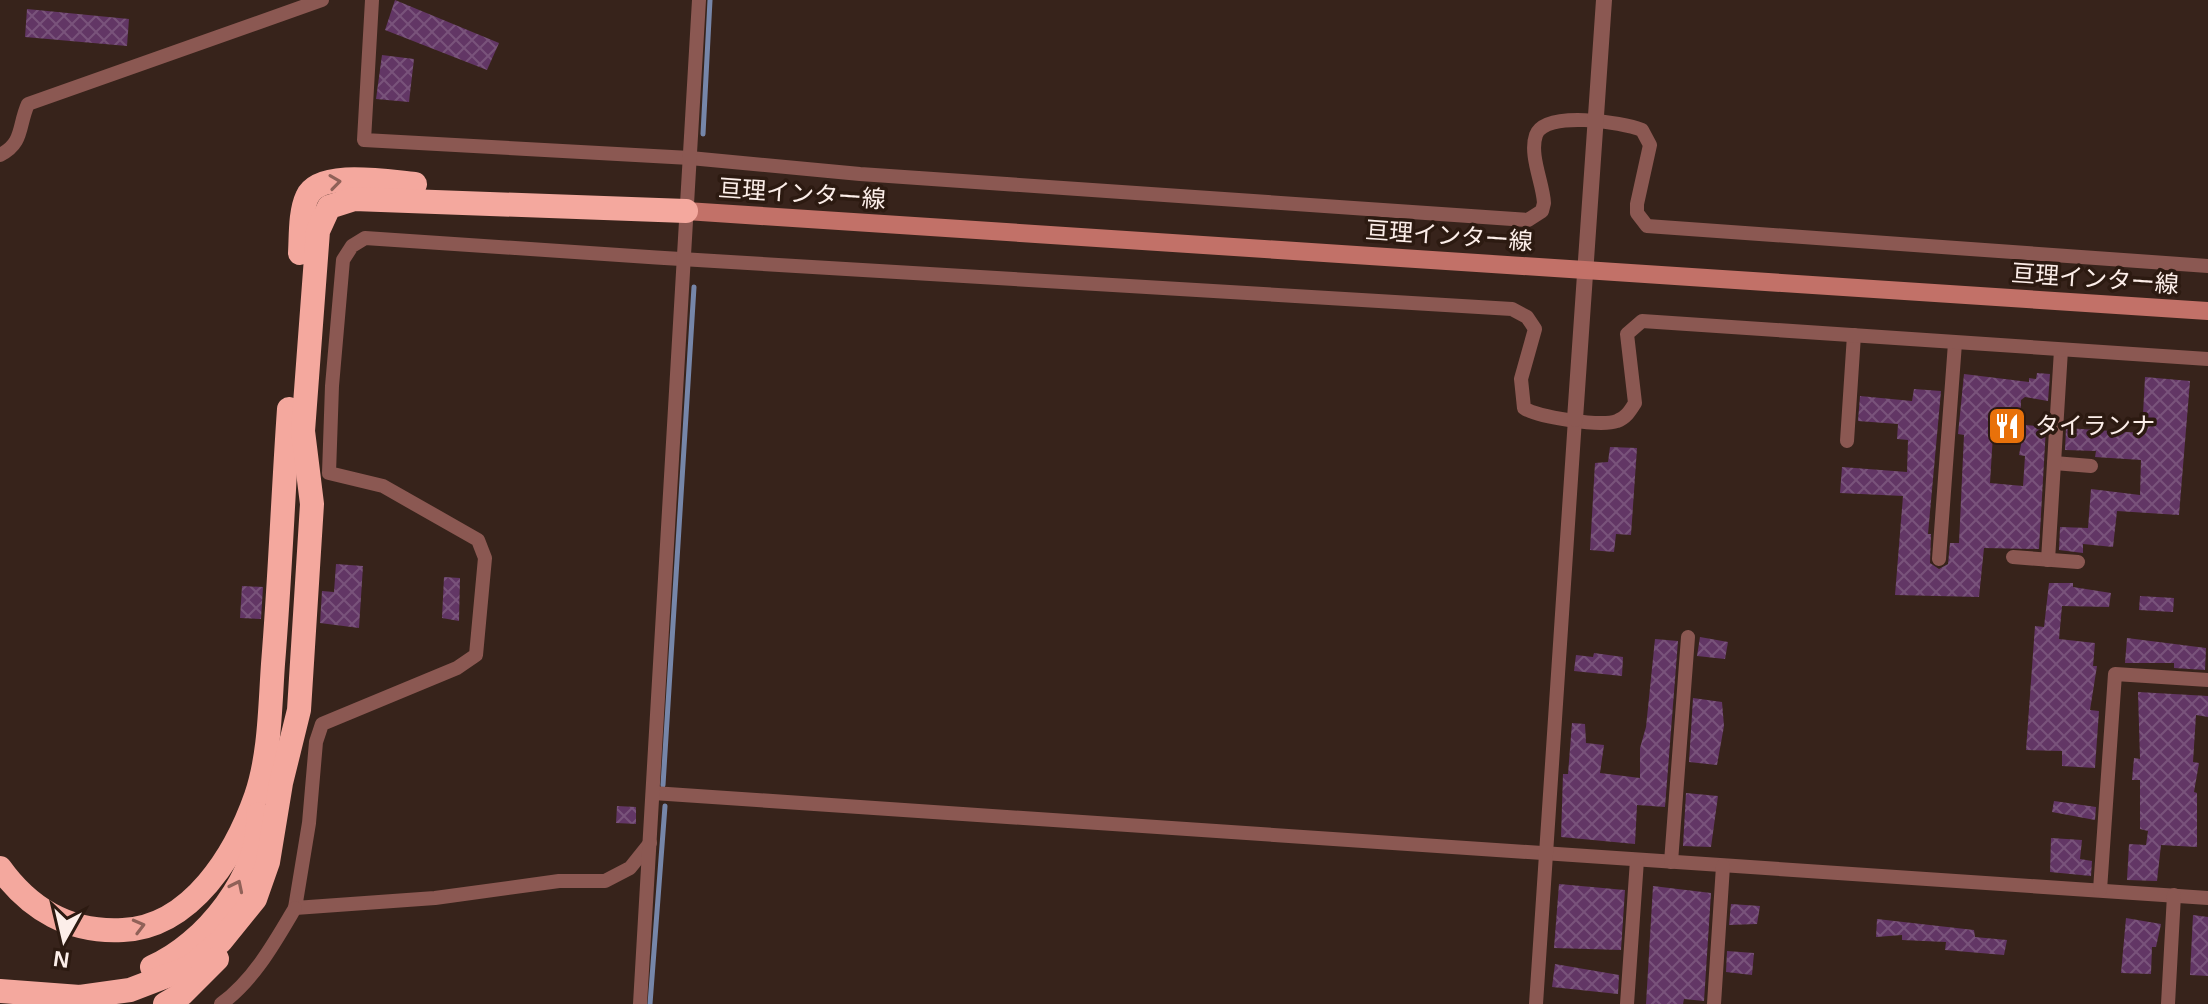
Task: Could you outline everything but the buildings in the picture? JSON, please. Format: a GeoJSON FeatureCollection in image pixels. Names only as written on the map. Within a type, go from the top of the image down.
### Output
{"type":"FeatureCollection","features":[{"type":"Feature","properties":{"kind":"highway"},"geometry":{"type":"LineString","coordinates":[[165,1004],[205,975],[231,941],[255,899],[268,862],[270,712],[296,430],[306,199],[318,185],[339,179],[520,192],[686,211]]}},
{"type":"Feature","properties":{"kind":"highway"},"geometry":{"type":"LineString","coordinates":[[0,868],[27,900],[59,920],[94,930],[130,930],[161,920],[198,894],[233,850],[268,796]]}},
{"type":"Feature","properties":{"kind":"highway"},"geometry":{"type":"LineString","coordinates":[[0,977],[71,982],[102,980],[136,973],[179,953],[205,932],[237,886],[268,796]]}},
{"type":"Feature","properties":{"kind":"highway"},"geometry":{"type":"LineString","coordinates":[[0,991],[80,997],[130,990],[190,967],[221,941],[255,899]]}},
{"type":"Feature","properties":{"kind":"main road","name":"亘理インター線"},"geometry":{"type":"LineString","coordinates":[[686,211],[2208,311]]}},
{"type":"Feature","properties":{"kind":"street"},"geometry":{"type":"LineString","coordinates":[[0,155],[12,149],[21,137],[28,104],[322,0]]}},
{"type":"Feature","properties":{"kind":"street"},"geometry":{"type":"LineString","coordinates":[[372,0],[364,140],[690,158],[874,175],[1528,220],[1542,211],[1544,203],[1535,149],[1538,131],[1557,120],[1596,122],[1625,124],[1642,130],[1647,136],[1651,155],[1637,204],[1637,213],[1647,226],[2208,266]]}},
{"type":"Feature","properties":{"kind":"street"},"geometry":{"type":"LineString","coordinates":[[640,1004],[699,0]]}},
{"type":"Feature","properties":{"kind":"street"},"geometry":{"type":"LineString","coordinates":[[1536,1004],[1604,0]]}},
{"type":"Feature","properties":{"kind":"street"},"geometry":{"type":"LineString","coordinates":[[221,1004],[235,994],[271,950],[295,908],[309,823],[316,742],[322,724],[457,668],[476,655],[485,558],[478,540],[383,486],[329,473],[343,260],[352,246],[365,238],[1512,309],[1527,317],[1535,329],[1521,379],[1524,408],[1540,416],[1611,423],[1619,421],[1631,410],[1636,393],[1627,334],[1642,321],[2208,359]]}},
{"type":"Feature","properties":{"kind":"street"},"geometry":{"type":"LineString","coordinates":[[1847,441],[1854,335]]}},
{"type":"Feature","properties":{"kind":"street"},"geometry":{"type":"LineString","coordinates":[[1939,559],[1955,343]]}},
{"type":"Feature","properties":{"kind":"street"},"geometry":{"type":"LineString","coordinates":[[2048,560],[2061,350]]}},
{"type":"Feature","properties":{"kind":"street"},"geometry":{"type":"LineString","coordinates":[[2054,463],[2091,466]]}},
{"type":"Feature","properties":{"kind":"street"},"geometry":{"type":"LineString","coordinates":[[2013,557],[2078,562]]}},
{"type":"Feature","properties":{"kind":"street"},"geometry":{"type":"LineString","coordinates":[[1671,862],[1688,637]]}},
{"type":"Feature","properties":{"kind":"street"},"geometry":{"type":"LineString","coordinates":[[2100,890],[2115,674],[2208,680]]}},
{"type":"Feature","properties":{"kind":"street"},"geometry":{"type":"LineString","coordinates":[[653,793],[2208,898]]}},
{"type":"Feature","properties":{"kind":"street"},"geometry":{"type":"LineString","coordinates":[[295,908],[435,898],[559,881],[605,881],[630,868],[650,843]]}},
{"type":"Feature","properties":{"kind":"street"},"geometry":{"type":"LineString","coordinates":[[1627,1004],[1637,860]]}},
{"type":"Feature","properties":{"kind":"street"},"geometry":{"type":"LineString","coordinates":[[1714,1004],[1723,866]]}},
{"type":"Feature","properties":{"kind":"street"},"geometry":{"type":"LineString","coordinates":[[2168,1004],[2174,895]]}},
{"type":"Feature","properties":{"kind":"waterway"},"geometry":{"type":"LineString","coordinates":[[703,134],[710,0]]}},
{"type":"Feature","properties":{"kind":"waterway"},"geometry":{"type":"LineString","coordinates":[[663,785],[694,287]]}},
{"type":"Feature","properties":{"kind":"waterway"},"geometry":{"type":"LineString","coordinates":[[650,1004],[665,806]]}},
{"type":"Feature","properties":{"kind":"place","name":"タイランナ"},"geometry":{"type":"Point","coordinates":[2007,426]}}]}
